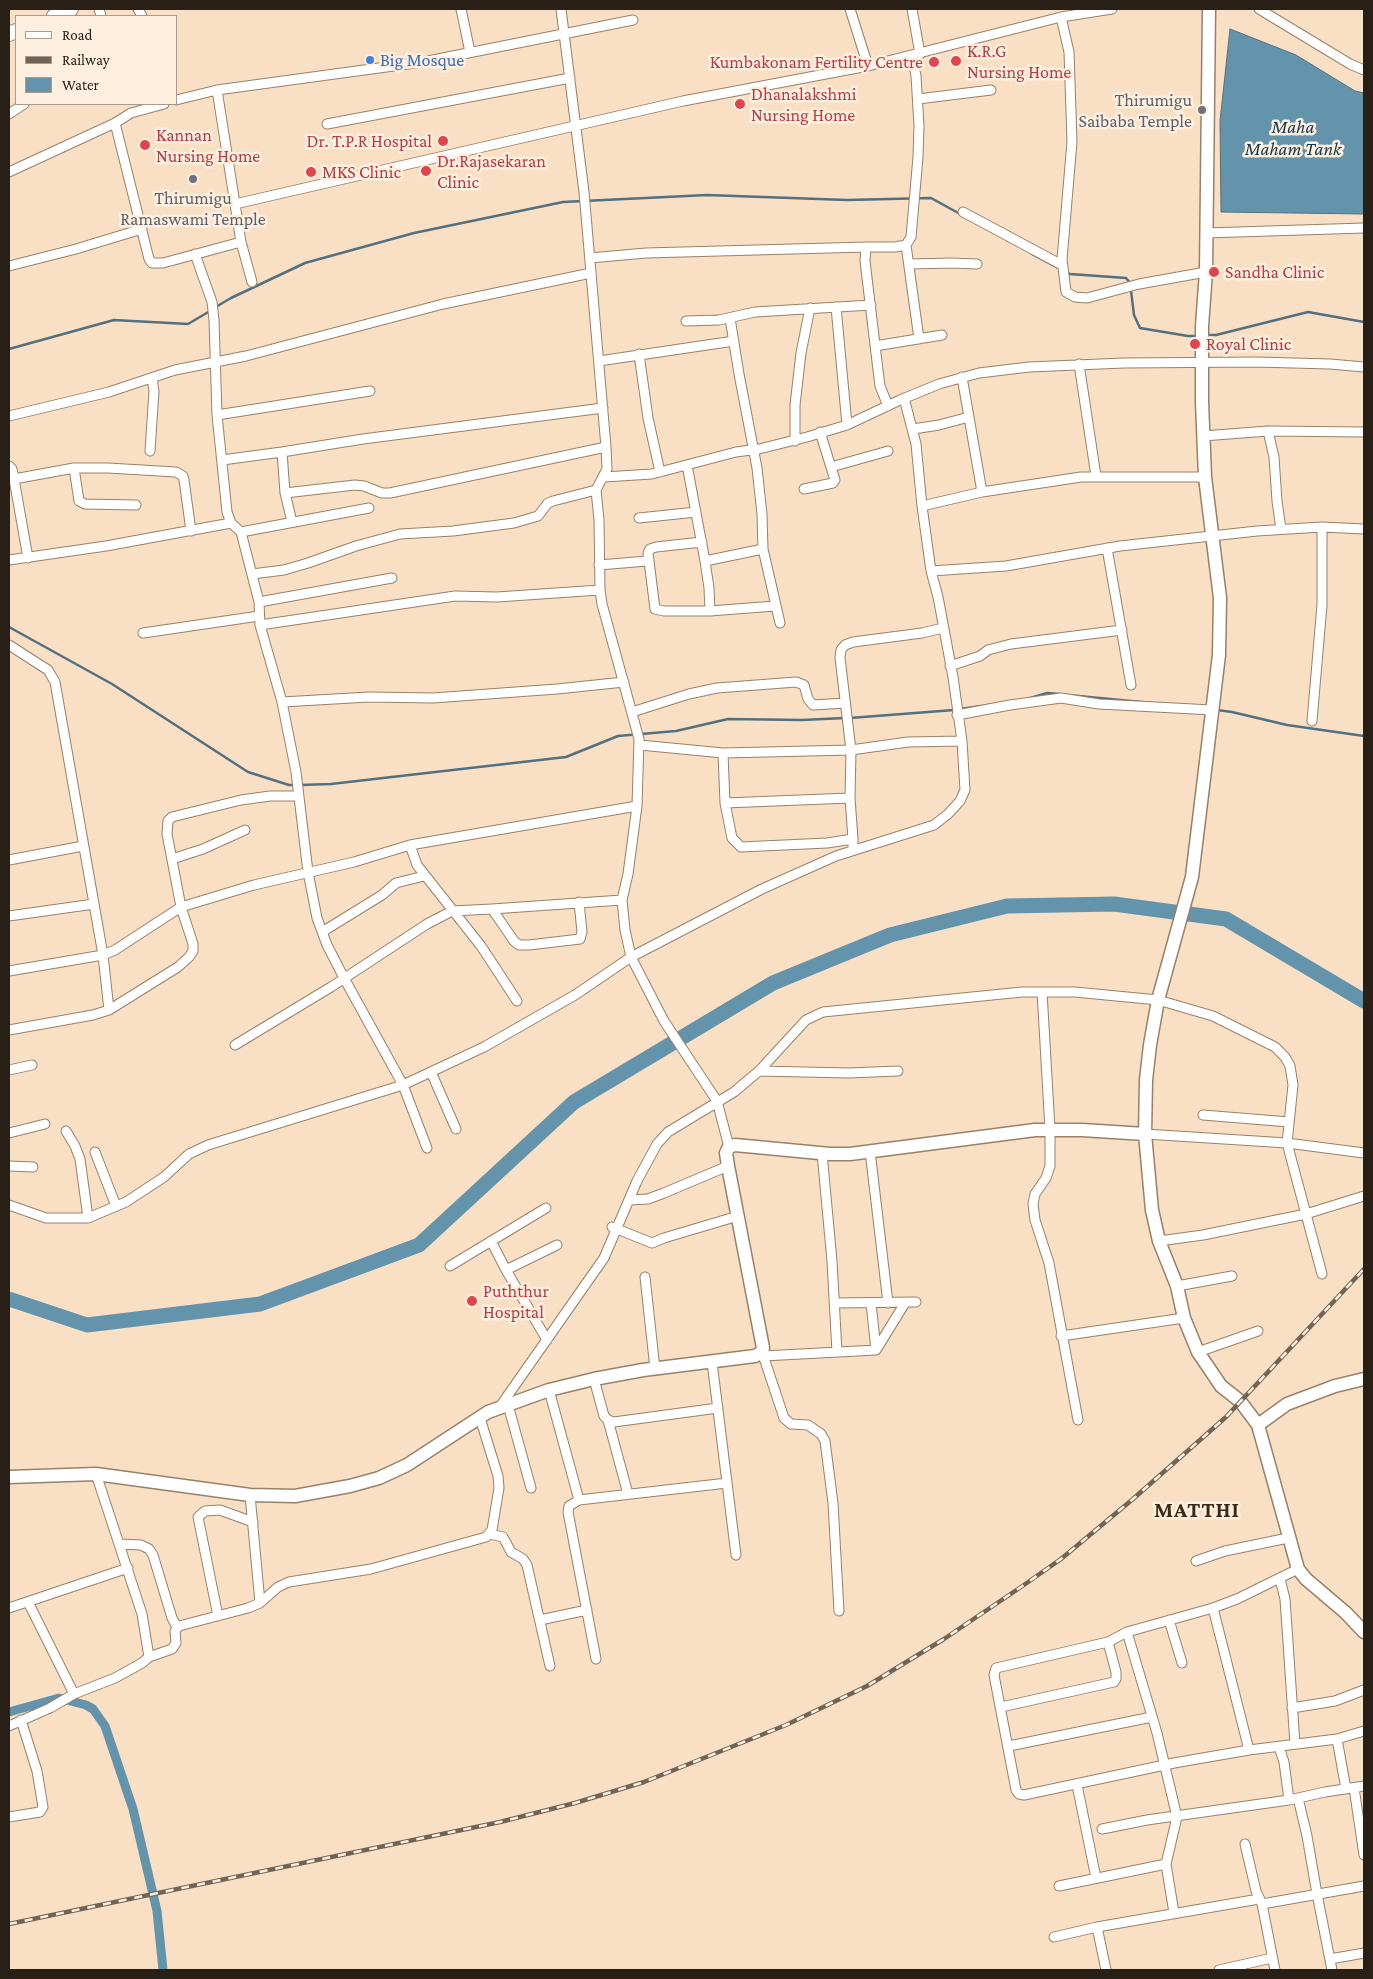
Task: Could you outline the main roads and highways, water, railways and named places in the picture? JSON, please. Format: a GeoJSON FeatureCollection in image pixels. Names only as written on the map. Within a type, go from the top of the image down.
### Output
{"type":"FeatureCollection","features":[{"type":"Feature","properties":{"kind":"main road"},"geometry":{"type":"LineString","coordinates":[[56,15],[71,9]]}},
{"type":"Feature","properties":{"kind":"water","name":"Maha Maham Tank"},"geometry":{"type":"Polygon","coordinates":[[[1230,29],[1296,55],[1355,91],[1364,93],[1364,214],[1221,212],[1220,121],[1230,29]]]}},
{"type":"Feature","properties":{"kind":"waterway"},"geometry":{"type":"LineString","coordinates":[[214,308],[305,263],[414,233],[563,202],[707,195],[847,200],[931,198],[962,215]]}},
{"type":"Feature","properties":{"kind":"waterway"},"geometry":{"type":"LineString","coordinates":[[1032,254],[1060,269]]}},
{"type":"Feature","properties":{"kind":"waterway"},"geometry":{"type":"LineString","coordinates":[[1065,272],[1070,274],[1126,278],[1130,283],[1134,315],[1140,328],[1199,336]]}},
{"type":"Feature","properties":{"kind":"waterway"},"geometry":{"type":"LineString","coordinates":[[9,349],[114,320],[188,324],[210,311]]}},
{"type":"Feature","properties":{"kind":"waterway"},"geometry":{"type":"LineString","coordinates":[[1207,335],[1216,335],[1308,312],[1364,322]]}},
{"type":"Feature","properties":{"kind":"waterway"},"geometry":{"type":"LineString","coordinates":[[9,627],[112,684],[248,772],[289,785],[295,785]]}},
{"type":"Feature","properties":{"kind":"waterway"},"geometry":{"type":"LineString","coordinates":[[1027,699],[1047,693],[1060,694]]}},
{"type":"Feature","properties":{"kind":"waterway"},"geometry":{"type":"LineString","coordinates":[[1068,695],[1152,703]]}},
{"type":"Feature","properties":{"kind":"waterway"},"geometry":{"type":"LineString","coordinates":[[960,709],[989,705]]}},
{"type":"Feature","properties":{"kind":"waterway"},"geometry":{"type":"LineString","coordinates":[[850,718],[954,710]]}},
{"type":"Feature","properties":{"kind":"waterway"},"geometry":{"type":"LineString","coordinates":[[1217,710],[1287,725],[1364,736]]}},
{"type":"Feature","properties":{"kind":"waterway"},"geometry":{"type":"LineString","coordinates":[[300,785],[331,784],[566,757],[618,736],[676,731],[728,719],[802,720],[845,718]]}},
{"type":"Feature","properties":{"kind":"waterway"},"geometry":{"type":"LineString","coordinates":[[9,1299],[87,1325],[260,1304],[419,1245],[574,1102],[773,983],[890,935],[1007,906],[1114,904],[1226,919],[1364,1001]]}},
{"type":"Feature","properties":{"kind":"waterway"},"geometry":{"type":"LineString","coordinates":[[9,1712],[59,1698],[86,1705],[93,1709],[105,1726],[133,1809],[157,1911],[163,1970]]}},
{"type":"Feature","properties":{"kind":"railway"},"geometry":{"type":"LineString","coordinates":[[9,1924],[500,1822],[575,1803],[644,1782],[786,1725],[867,1686],[944,1639],[1061,1559],[1133,1499],[1226,1417],[1364,1269]]}},
{"type":"Feature","properties":{"kind":"place","name":"Big Mosque"},"geometry":{"type":"Point","coordinates":[370,60]}},
{"type":"Feature","properties":{"kind":"place","name":"K.R.G Nursing Home"},"geometry":{"type":"Point","coordinates":[956,61]}},
{"type":"Feature","properties":{"kind":"place","name":"Kumbakonam Fertility Centre"},"geometry":{"type":"Point","coordinates":[934,62]}},
{"type":"Feature","properties":{"kind":"place","name":"Dhanalakshmi Nursing Home"},"geometry":{"type":"Point","coordinates":[740,104]}},
{"type":"Feature","properties":{"kind":"place","name":"Thirumigu Saibaba Temple"},"geometry":{"type":"Point","coordinates":[1202,110]}},
{"type":"Feature","properties":{"kind":"place","name":"Dr. T.P.R Hospital"},"geometry":{"type":"Point","coordinates":[443,141]}},
{"type":"Feature","properties":{"kind":"place","name":"Kannan Nursing Home"},"geometry":{"type":"Point","coordinates":[145,145]}},
{"type":"Feature","properties":{"kind":"place","name":"Dr.Rajasekaran Clinic"},"geometry":{"type":"Point","coordinates":[426,171]}},
{"type":"Feature","properties":{"kind":"place","name":"MKS Clinic"},"geometry":{"type":"Point","coordinates":[311,172]}},
{"type":"Feature","properties":{"kind":"place","name":"Thirumigu Ramaswami Temple"},"geometry":{"type":"Point","coordinates":[193,179]}},
{"type":"Feature","properties":{"kind":"place","name":"Sandha Clinic"},"geometry":{"type":"Point","coordinates":[1214,272]}},
{"type":"Feature","properties":{"kind":"place","name":"Royal Clinic"},"geometry":{"type":"Point","coordinates":[1195,344]}},
{"type":"Feature","properties":{"kind":"place","name":"Puththur Hospital"},"geometry":{"type":"Point","coordinates":[472,1301]}},
{"type":"Feature","properties":{"kind":"district","name":"MATTHI"},"geometry":{"type":"Point","coordinates":[1197,1510]}}]}
